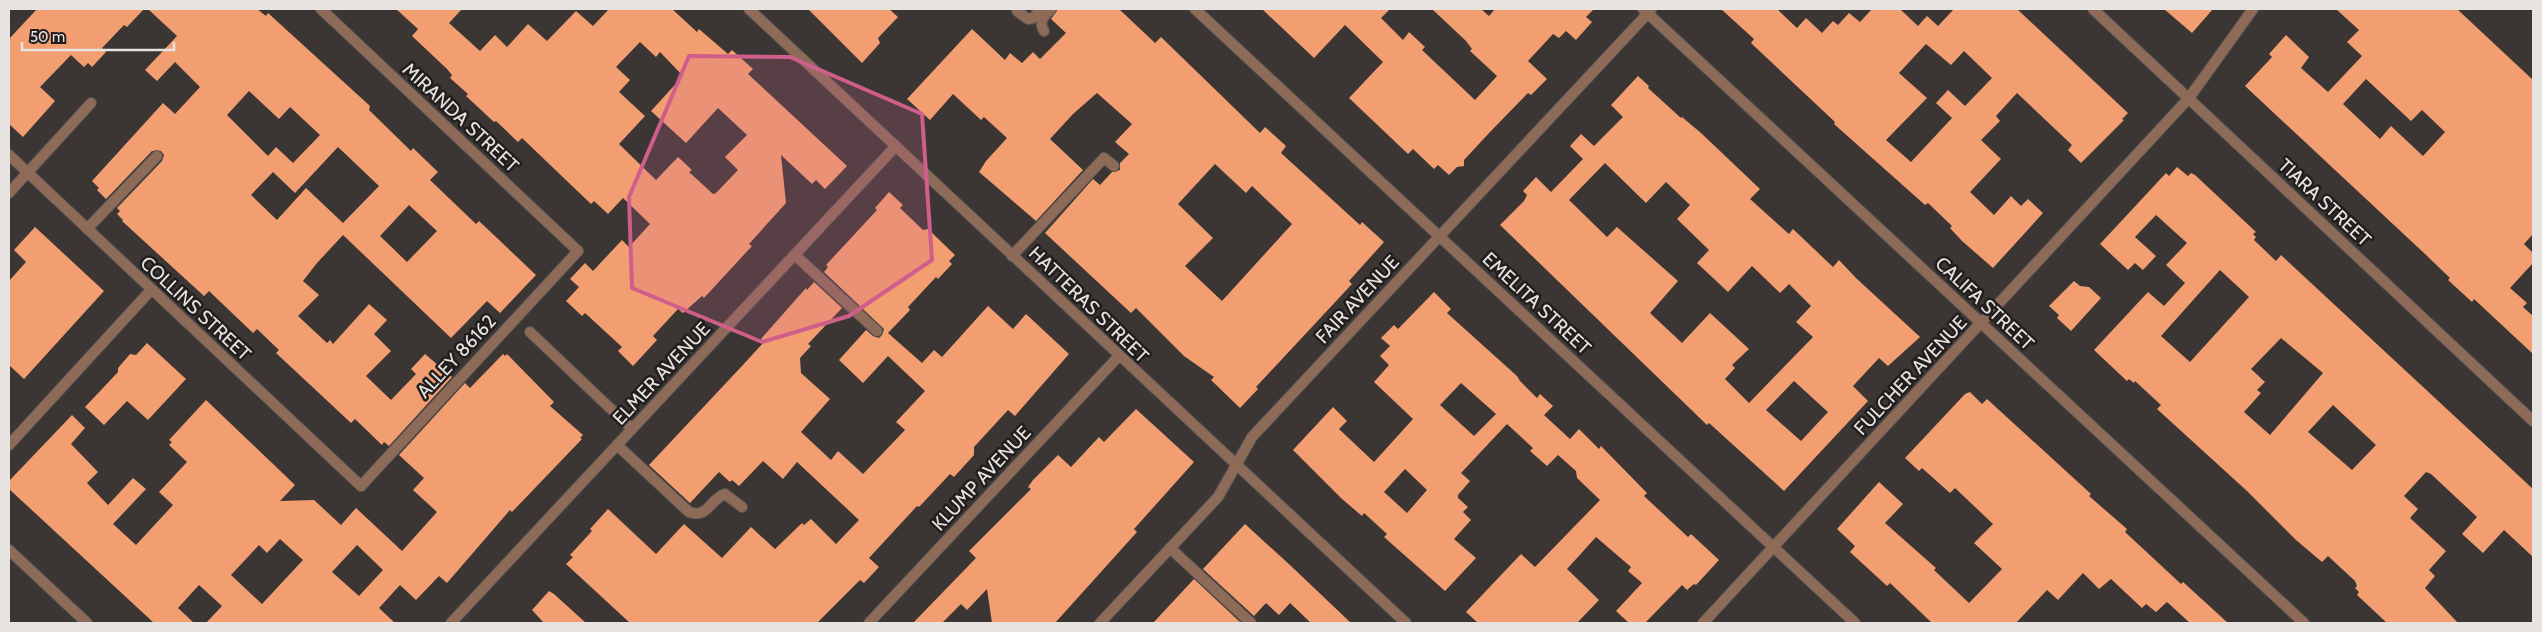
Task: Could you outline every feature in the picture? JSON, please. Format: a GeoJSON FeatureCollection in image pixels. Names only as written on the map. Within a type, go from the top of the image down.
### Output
{"type":"FeatureCollection","features":[{"type":"Feature","properties":{"kind":"street","name":"HATTERAS STREET"},"geometry":{"type":"LineString","coordinates":[[749,9],[1118,357],[1406,623]]}},
{"type":"Feature","properties":{"kind":"street"},"geometry":{"type":"LineString","coordinates":[[1017,11],[1028,19],[1033,18],[1041,9]]}},
{"type":"Feature","properties":{"kind":"street"},"geometry":{"type":"LineString","coordinates":[[1044,31],[1041,26],[1041,19],[1051,9]]}},
{"type":"Feature","properties":{"kind":"street","name":"EMELITA STREET"},"geometry":{"type":"LineString","coordinates":[[1195,9],[1855,623]]}},
{"type":"Feature","properties":{"kind":"street","name":"TIARA STREET"},"geometry":{"type":"LineString","coordinates":[[2093,9],[2533,421]]}},
{"type":"Feature","properties":{"kind":"street","name":"FULCHER AVENUE"},"geometry":{"type":"LineString","coordinates":[[1703,623],[1982,324],[2189,98],[2253,9]]}},
{"type":"Feature","properties":{"kind":"street","name":"FAIR AVENUE"},"geometry":{"type":"LineString","coordinates":[[1105,622],[1218,497],[1237,467],[1252,437],[1648,10]]}},
{"type":"Feature","properties":{"kind":"street","name":"CALIFA STREET"},"geometry":{"type":"LineString","coordinates":[[1648,10],[2304,623]]}},
{"type":"Feature","properties":{"kind":"street","name":"MIRANDA STREET"},"geometry":{"type":"LineString","coordinates":[[327,11],[578,251]]}},
{"type":"Feature","properties":{"kind":"street"},"geometry":{"type":"LineString","coordinates":[[9,193],[91,103]]}},
{"type":"Feature","properties":{"kind":"street","name":"ELMER AVENUE"},"geometry":{"type":"LineString","coordinates":[[451,623],[896,146]]}},
{"type":"Feature","properties":{"kind":"street","name":"COLLINS STREET"},"geometry":{"type":"LineString","coordinates":[[9,156],[361,486]]}},
{"type":"Feature","properties":{"kind":"street"},"geometry":{"type":"LineString","coordinates":[[88,229],[156,156]]}},
{"type":"Feature","properties":{"kind":"street"},"geometry":{"type":"LineString","coordinates":[[1012,256],[1104,158],[1114,166]]}},
{"type":"Feature","properties":{"kind":"street","name":"ALLEY 86162"},"geometry":{"type":"LineString","coordinates":[[361,486],[578,251]]}},
{"type":"Feature","properties":{"kind":"street"},"geometry":{"type":"LineString","coordinates":[[795,255],[877,331]]}},
{"type":"Feature","properties":{"kind":"street"},"geometry":{"type":"LineString","coordinates":[[9,444],[151,290]]}},
{"type":"Feature","properties":{"kind":"street"},"geometry":{"type":"LineString","coordinates":[[530,332],[632,428]]}},
{"type":"Feature","properties":{"kind":"street","name":"KLUMP AVENUE"},"geometry":{"type":"LineString","coordinates":[[869,623],[1118,357]]}},
{"type":"Feature","properties":{"kind":"street"},"geometry":{"type":"LineString","coordinates":[[617,445],[689,512],[695,514],[704,513],[720,495],[725,494],[742,508]]}},
{"type":"Feature","properties":{"kind":"street"},"geometry":{"type":"LineString","coordinates":[[1170,548],[1251,623]]}},
{"type":"Feature","properties":{"kind":"street"},"geometry":{"type":"LineString","coordinates":[[9,550],[87,623]]}},
{"type":"Feature","properties":{"kind":"highlighted area"},"geometry":{"type":"Polygon","coordinates":[[[689,56],[790,57],[922,114],[932,260],[849,316],[762,342],[632,288],[629,197],[689,56]]]}},
{"type":"Feature","properties":{"kind":"building"},"geometry":{"type":"Polygon","coordinates":[[[37,9],[144,9],[127,27],[124,25],[102,48],[106,52],[92,67],[88,63],[84,67],[71,55],[40,87],[55,101],[23,137],[9,124],[9,39],[37,9]]]}},
{"type":"Feature","properties":{"kind":"building"},"geometry":{"type":"Polygon","coordinates":[[[148,9],[257,9],[266,16],[268,13],[370,106],[369,110],[411,151],[413,148],[438,172],[430,180],[476,224],[479,221],[536,275],[500,313],[487,301],[451,338],[343,235],[317,263],[303,281],[319,295],[298,316],[327,343],[330,340],[333,344],[369,304],[387,320],[374,334],[391,351],[366,376],[391,400],[416,374],[411,369],[425,354],[452,377],[389,446],[384,442],[382,445],[355,419],[351,423],[276,353],[279,350],[257,329],[253,333],[209,291],[204,296],[122,221],[117,214],[120,211],[117,208],[162,161],[164,155],[161,151],[152,151],[106,199],[97,190],[99,188],[92,181],[163,103],[175,114],[200,87],[175,62],[157,81],[145,70],[177,36],[148,9]],[[249,91],[227,115],[268,156],[276,147],[293,163],[320,135],[290,107],[279,119],[249,91]],[[338,147],[295,193],[273,172],[251,195],[277,220],[306,188],[343,223],[379,186],[338,147]],[[409,205],[380,236],[407,262],[437,231],[409,205]]]}},
{"type":"Feature","properties":{"kind":"building"},"geometry":{"type":"Polygon","coordinates":[[[396,9],[462,9],[449,23],[480,51],[495,35],[507,47],[528,24],[547,41],[576,11],[593,26],[609,9],[672,9],[697,32],[699,29],[728,54],[732,50],[753,69],[748,74],[847,166],[825,189],[816,180],[812,184],[781,155],[786,203],[749,244],[752,246],[704,298],[702,296],[683,313],[678,309],[653,336],[657,340],[633,366],[618,351],[622,347],[585,313],[582,316],[566,301],[579,287],[570,279],[585,263],[593,271],[622,240],[629,247],[650,224],[623,198],[608,214],[594,201],[591,204],[522,138],[518,142],[466,96],[468,94],[450,78],[452,75],[447,69],[412,36],[418,29],[396,9]],[[640,42],[616,67],[630,80],[619,92],[645,116],[619,144],[656,180],[678,157],[692,170],[689,172],[713,194],[716,193],[738,170],[725,157],[747,135],[718,108],[686,143],[651,111],[683,76],[660,52],[656,57],[640,42]]]}},
{"type":"Feature","properties":{"kind":"building"},"geometry":{"type":"Polygon","coordinates":[[[808,9],[889,9],[898,17],[878,38],[880,43],[862,63],[808,9]]]}},
{"type":"Feature","properties":{"kind":"building"},"geometry":{"type":"Polygon","coordinates":[[[1058,9],[1119,9],[1155,43],[1161,37],[1260,133],[1265,127],[1286,146],[1281,153],[1360,225],[1362,222],[1384,242],[1349,281],[1352,284],[1256,387],[1258,389],[1240,408],[1211,380],[1214,377],[1184,356],[1136,308],[1131,313],[1045,233],[1093,179],[1100,185],[1112,172],[1120,170],[1120,163],[1129,154],[1115,142],[1132,124],[1097,93],[1073,114],[1050,139],[1083,170],[1036,221],[979,172],[986,161],[1007,138],[984,117],[981,120],[953,94],[930,120],[907,99],[972,29],[1005,60],[1010,53],[1022,63],[1033,52],[1040,59],[1066,33],[1051,19],[1058,9]],[[1215,164],[1178,204],[1213,238],[1185,266],[1222,301],[1292,224],[1252,186],[1246,193],[1215,164]]]}},
{"type":"Feature","properties":{"kind":"building"},"geometry":{"type":"Polygon","coordinates":[[[1262,9],[1390,9],[1381,18],[1403,40],[1409,32],[1425,47],[1422,50],[1475,100],[1497,76],[1470,51],[1472,49],[1466,41],[1432,9],[1481,9],[1489,16],[1495,9],[1594,9],[1586,17],[1592,22],[1576,40],[1566,31],[1559,38],[1553,34],[1528,61],[1547,79],[1531,95],[1528,93],[1490,132],[1464,160],[1464,166],[1457,167],[1449,175],[1438,165],[1434,169],[1413,149],[1408,154],[1349,98],[1383,62],[1345,25],[1314,58],[1262,9]]]}},
{"type":"Feature","properties":{"kind":"building"},"geometry":{"type":"Polygon","coordinates":[[[1721,9],[1777,9],[1797,28],[1806,18],[1822,33],[1833,21],[1838,25],[1849,13],[1860,22],[1872,9],[1900,9],[1918,26],[1927,16],[1938,26],[1954,9],[2017,9],[2128,113],[2122,119],[2124,120],[2081,163],[2068,150],[2072,145],[2017,93],[1996,116],[2000,121],[1981,140],[2001,159],[1970,192],[1994,215],[2011,196],[2021,206],[2028,199],[2043,213],[1993,268],[1962,241],[1950,228],[1952,226],[1928,203],[1925,205],[1834,124],[1835,122],[1751,43],[1754,39],[1721,9]],[[1926,44],[1899,73],[1927,98],[1886,140],[1911,162],[1952,118],[1936,103],[1948,90],[1965,106],[1992,78],[1964,51],[1951,65],[1926,44]]]}},
{"type":"Feature","properties":{"kind":"building"},"geometry":{"type":"Polygon","coordinates":[[[2164,9],[2213,9],[2192,33],[2164,9]]]}},
{"type":"Feature","properties":{"kind":"building"},"geometry":{"type":"Polygon","coordinates":[[[2336,9],[2457,9],[2533,80],[2533,234],[2524,244],[2533,253],[2533,263],[2510,288],[2527,303],[2523,307],[2533,316],[2533,354],[2474,299],[2472,302],[2448,280],[2450,278],[2425,254],[2245,86],[2272,57],[2269,54],[2286,35],[2309,57],[2301,68],[2328,92],[2362,56],[2347,42],[2359,30],[2336,9]],[[2366,79],[2343,104],[2380,139],[2391,126],[2423,156],[2445,132],[2422,110],[2411,121],[2366,79]]]}},
{"type":"Feature","properties":{"kind":"building"},"geometry":{"type":"Polygon","coordinates":[[[1638,76],[1649,86],[1648,88],[1681,118],[1701,133],[1760,189],[1750,199],[1789,234],[1793,229],[1833,267],[1839,260],[1920,337],[1888,366],[1879,358],[1853,386],[1868,401],[1784,491],[1709,423],[1707,425],[1500,225],[1524,201],[1527,195],[1523,191],[1536,177],[1551,192],[1583,159],[1570,146],[1581,134],[1594,146],[1623,117],[1611,105],[1638,76]],[[1605,163],[1569,200],[1607,237],[1617,227],[1678,281],[1650,313],[1682,343],[1710,313],[1749,349],[1732,365],[1735,368],[1725,379],[1749,403],[1813,337],[1796,322],[1811,306],[1789,284],[1780,293],[1752,266],[1728,292],[1697,263],[1709,250],[1677,219],[1690,205],[1666,182],[1646,203],[1605,163]],[[1794,381],[1766,410],[1801,441],[1828,412],[1794,381]]]}},
{"type":"Feature","properties":{"kind":"building"},"geometry":{"type":"Polygon","coordinates":[[[2177,167],[2188,176],[2191,173],[2195,175],[2256,232],[2253,234],[2256,237],[2254,240],[2276,261],[2281,255],[2533,489],[2533,557],[2504,530],[2483,553],[2462,534],[2477,517],[2431,474],[2426,472],[2404,496],[2418,509],[2410,518],[2446,551],[2429,570],[2435,576],[2425,588],[2458,623],[2387,623],[2357,595],[2359,592],[2355,588],[2357,586],[2355,581],[2328,556],[2322,562],[2296,540],[2247,491],[2157,409],[2161,405],[2135,381],[2134,383],[2129,379],[2127,381],[2094,350],[2148,292],[2164,306],[2185,283],[2166,265],[2187,243],[2156,215],[2135,237],[2156,256],[2143,270],[2135,263],[2128,270],[2100,244],[2166,173],[2169,176],[2177,167]],[[2220,270],[2161,336],[2190,362],[2249,297],[2220,270]],[[2281,338],[2251,369],[2265,382],[2257,390],[2261,393],[2244,412],[2270,435],[2323,373],[2281,338]],[[2333,405],[2308,432],[2352,470],[2376,445],[2333,405]]]}},
{"type":"Feature","properties":{"kind":"building"},"geometry":{"type":"Polygon","coordinates":[[[889,192],[903,205],[900,208],[923,230],[928,229],[955,255],[949,261],[952,264],[938,279],[936,277],[908,307],[910,310],[888,333],[922,363],[934,350],[942,357],[988,306],[1013,329],[1026,314],[1069,354],[1015,416],[1008,410],[974,447],[974,455],[954,477],[950,474],[919,507],[917,506],[869,558],[879,567],[864,583],[860,580],[817,623],[630,623],[566,564],[573,557],[570,555],[592,531],[590,529],[608,509],[656,554],[684,524],[722,558],[751,527],[775,549],[802,523],[804,525],[811,519],[836,544],[859,520],[797,462],[783,479],[763,461],[739,486],[732,480],[730,482],[719,472],[690,503],[649,465],[764,342],[761,339],[806,288],[807,290],[814,282],[842,308],[808,344],[811,346],[800,358],[801,373],[830,399],[801,432],[831,460],[838,451],[863,474],[905,430],[896,422],[925,391],[888,356],[863,383],[839,360],[866,330],[879,338],[884,329],[824,272],[828,267],[826,265],[877,210],[875,208],[889,192]]]}},
{"type":"Feature","properties":{"kind":"building"},"geometry":{"type":"Polygon","coordinates":[[[35,227],[104,291],[24,379],[9,365],[9,281],[26,262],[14,250],[35,227]]]}},
{"type":"Feature","properties":{"kind":"building"},"geometry":{"type":"Polygon","coordinates":[[[2074,281],[2080,286],[2089,287],[2101,298],[2071,331],[2057,318],[2059,315],[2049,306],[2074,281]]]}},
{"type":"Feature","properties":{"kind":"building"},"geometry":{"type":"Polygon","coordinates":[[[1434,292],[1451,309],[1447,313],[1517,376],[1537,398],[1540,394],[1553,406],[1544,415],[1570,439],[1579,429],[1599,449],[1601,446],[1647,493],[1644,496],[1688,537],[1691,534],[1719,560],[1696,585],[1694,584],[1687,590],[1682,585],[1645,623],[1629,623],[1616,611],[1642,583],[1628,571],[1631,567],[1596,537],[1567,569],[1599,600],[1577,623],[1478,623],[1466,612],[1521,554],[1535,567],[1600,500],[1577,478],[1576,471],[1558,455],[1547,466],[1530,451],[1533,448],[1507,424],[1461,473],[1470,481],[1458,495],[1458,498],[1468,507],[1463,512],[1471,520],[1454,539],[1476,558],[1445,591],[1384,537],[1387,534],[1364,513],[1362,516],[1342,499],[1293,450],[1333,407],[1347,421],[1339,429],[1374,462],[1413,419],[1374,382],[1389,365],[1380,356],[1390,346],[1381,338],[1394,325],[1398,329],[1434,292]],[[1461,383],[1440,405],[1474,436],[1496,414],[1461,383]],[[1405,469],[1384,492],[1407,513],[1427,490],[1405,469]]]}},
{"type":"Feature","properties":{"kind":"building"},"geometry":{"type":"Polygon","coordinates":[[[147,343],[186,379],[148,420],[127,401],[104,425],[85,407],[118,372],[118,368],[130,354],[136,355],[147,343]]]}},
{"type":"Feature","properties":{"kind":"building"},"geometry":{"type":"Polygon","coordinates":[[[503,354],[505,356],[507,354],[554,402],[550,406],[583,435],[580,438],[582,439],[512,512],[510,510],[447,583],[439,576],[416,600],[400,585],[379,608],[395,623],[206,623],[222,606],[199,585],[178,608],[194,623],[154,623],[9,489],[9,481],[72,415],[85,428],[71,444],[98,472],[87,483],[108,505],[133,478],[146,489],[113,524],[136,545],[173,505],[159,492],[187,462],[169,445],[172,442],[169,440],[206,400],[295,485],[280,501],[314,500],[341,525],[356,508],[402,551],[437,512],[413,490],[424,478],[399,455],[465,383],[470,388],[503,354]],[[280,539],[267,553],[259,545],[231,575],[262,604],[303,560],[280,539]],[[357,545],[332,572],[359,596],[383,570],[357,545]]]}},
{"type":"Feature","properties":{"kind":"building"},"geometry":{"type":"Polygon","coordinates":[[[1970,392],[1982,404],[1987,399],[2091,494],[2089,496],[2127,529],[2125,532],[2181,584],[2183,582],[2228,623],[2190,623],[2167,602],[2156,612],[2146,604],[2142,608],[2111,579],[2099,589],[2083,573],[2058,600],[2047,590],[2016,623],[1932,623],[1890,583],[1887,586],[1850,552],[1855,546],[1837,529],[1879,482],[1903,504],[1885,523],[1936,568],[1934,570],[1969,603],[2002,569],[1974,543],[1993,524],[1955,488],[1950,493],[1922,468],[1919,471],[1905,458],[1965,394],[1970,392]]]}},
{"type":"Feature","properties":{"kind":"building"},"geometry":{"type":"Polygon","coordinates":[[[1136,409],[1194,462],[1134,529],[1137,532],[1055,623],[992,623],[987,589],[967,610],[961,604],[942,623],[913,623],[976,558],[969,551],[1031,489],[1028,487],[1033,480],[1058,455],[1071,467],[1099,437],[1104,442],[1136,409]]]}},
{"type":"Feature","properties":{"kind":"building"},"geometry":{"type":"Polygon","coordinates":[[[1245,524],[1351,623],[1311,623],[1290,603],[1279,615],[1266,603],[1254,616],[1203,569],[1245,524]]]}},
{"type":"Feature","properties":{"kind":"building"},"geometry":{"type":"Polygon","coordinates":[[[1194,579],[1241,623],[1153,623],[1194,579]]]}},
{"type":"Feature","properties":{"kind":"building"},"geometry":{"type":"Polygon","coordinates":[[[549,591],[586,623],[544,623],[532,610],[549,591]]]}}]}
